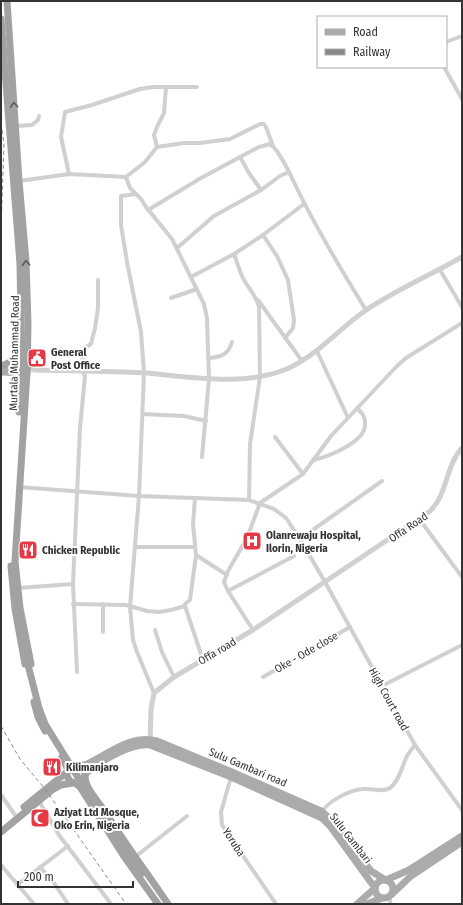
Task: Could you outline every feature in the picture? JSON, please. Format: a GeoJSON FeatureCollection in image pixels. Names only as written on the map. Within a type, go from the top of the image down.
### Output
{"type":"FeatureCollection","features":[{"type":"Feature","properties":{"kind":"highway","name":"Murtala Muhammad Road"},"geometry":{"type":"LineString","coordinates":[[7,1],[26,261],[26,370],[15,546],[18,609],[43,717],[69,759],[77,765]]}},
{"type":"Feature","properties":{"kind":"highway","name":"Murtala Muhammad Road"},"geometry":{"type":"LineString","coordinates":[[1,19],[20,264],[21,339],[26,370],[10,550],[18,609],[21,649],[38,717],[65,762],[67,771]]}},
{"type":"Feature","properties":{"kind":"highway"},"geometry":{"type":"LineString","coordinates":[[1,366],[12,362],[16,356],[21,339]]}},
{"type":"Feature","properties":{"kind":"highway"},"geometry":{"type":"LineString","coordinates":[[18,609],[27,656],[38,698],[47,723],[106,820],[142,873],[156,891],[168,903]]}},
{"type":"Feature","properties":{"kind":"highway"},"geometry":{"type":"LineString","coordinates":[[1,826],[71,766],[77,765],[83,768],[87,785],[168,903]]}},
{"type":"Feature","properties":{"kind":"highway"},"geometry":{"type":"LineString","coordinates":[[67,771],[68,778],[80,787],[123,855],[159,904]]}},
{"type":"Feature","properties":{"kind":"highway"},"geometry":{"type":"LineString","coordinates":[[1,832],[61,785],[81,782],[85,775]]}},
{"type":"Feature","properties":{"kind":"highway"},"geometry":{"type":"LineString","coordinates":[[142,873],[159,904]]}},
{"type":"Feature","properties":{"kind":"main road"},"geometry":{"type":"LineString","coordinates":[[1,366],[26,370]]}},
{"type":"Feature","properties":{"kind":"main road"},"geometry":{"type":"LineString","coordinates":[[1,372],[26,370]]}},
{"type":"Feature","properties":{"kind":"main road"},"geometry":{"type":"LineString","coordinates":[[77,765],[85,765],[135,740],[150,742]]}},
{"type":"Feature","properties":{"kind":"main road"},"geometry":{"type":"LineString","coordinates":[[85,775],[102,762],[128,749],[150,742]]}},
{"type":"Feature","properties":{"kind":"main road","name":"Sulu Gambari road"},"geometry":{"type":"LineString","coordinates":[[150,742],[232,774],[320,814],[335,824],[371,871],[378,877],[385,879]]}},
{"type":"Feature","properties":{"kind":"main road","name":"Sulu Gambari"},"geometry":{"type":"LineString","coordinates":[[320,814],[375,888]]}},
{"type":"Feature","properties":{"kind":"main road"},"geometry":{"type":"LineString","coordinates":[[357,904],[375,888],[378,882],[409,870],[462,836]]}},
{"type":"Feature","properties":{"kind":"main road"},"geometry":{"type":"LineString","coordinates":[[367,904],[387,896],[411,876],[462,842]]}},
{"type":"Feature","properties":{"kind":"main road"},"geometry":{"type":"LineString","coordinates":[[385,879],[393,885],[393,889],[387,896]]}},
{"type":"Feature","properties":{"kind":"main road"},"geometry":{"type":"LineString","coordinates":[[375,888],[376,894],[387,896]]}},
{"type":"Feature","properties":{"kind":"street"},"geometry":{"type":"LineString","coordinates":[[447,42],[462,36]]}},
{"type":"Feature","properties":{"kind":"street"},"geometry":{"type":"LineString","coordinates":[[445,68],[462,99]]}},
{"type":"Feature","properties":{"kind":"street"},"geometry":{"type":"LineString","coordinates":[[157,148],[154,135],[164,113],[166,87]]}},
{"type":"Feature","properties":{"kind":"street"},"geometry":{"type":"LineString","coordinates":[[69,174],[62,137],[65,112],[92,105],[140,89],[197,87]]}},
{"type":"Feature","properties":{"kind":"street"},"geometry":{"type":"LineString","coordinates":[[16,126],[32,125],[38,120],[39,116]]}},
{"type":"Feature","properties":{"kind":"street"},"geometry":{"type":"LineString","coordinates":[[19,181],[69,174],[126,177],[145,162],[157,148],[184,143],[200,143],[230,139],[260,124],[264,124],[273,146],[289,172],[304,204],[330,252],[366,310]]}},
{"type":"Feature","properties":{"kind":"street"},"geometry":{"type":"LineString","coordinates":[[148,210],[201,178],[259,147],[270,144],[273,146]]}},
{"type":"Feature","properties":{"kind":"street"},"geometry":{"type":"LineString","coordinates":[[240,157],[261,190]]}},
{"type":"Feature","properties":{"kind":"street"},"geometry":{"type":"LineString","coordinates":[[177,248],[214,216],[261,190],[280,176],[289,172]]}},
{"type":"Feature","properties":{"kind":"street"},"geometry":{"type":"LineString","coordinates":[[126,177],[130,188],[141,199],[148,210],[172,239],[198,289],[204,304],[207,318],[209,379],[202,457]]}},
{"type":"Feature","properties":{"kind":"street"},"geometry":{"type":"LineString","coordinates":[[136,194],[121,196],[121,225],[141,332],[144,373],[139,496],[130,607],[133,640],[154,693],[151,709],[150,742]]}},
{"type":"Feature","properties":{"kind":"street"},"geometry":{"type":"LineString","coordinates":[[191,277],[234,254],[304,204]]}},
{"type":"Feature","properties":{"kind":"street"},"geometry":{"type":"LineString","coordinates":[[263,234],[277,256],[288,280],[294,320],[293,328],[285,338]]}},
{"type":"Feature","properties":{"kind":"street"},"geometry":{"type":"LineString","coordinates":[[234,254],[242,276],[249,288],[302,361]]}},
{"type":"Feature","properties":{"kind":"street"},"geometry":{"type":"LineString","coordinates":[[26,370],[144,373],[209,379],[260,377],[289,368],[302,361],[317,351],[366,310],[462,257]]}},
{"type":"Feature","properties":{"kind":"street"},"geometry":{"type":"LineString","coordinates":[[440,270],[462,308]]}},
{"type":"Feature","properties":{"kind":"street"},"geometry":{"type":"LineString","coordinates":[[77,672],[72,584],[78,491],[80,428],[85,376],[82,371],[86,348],[91,344],[96,328],[98,280]]}},
{"type":"Feature","properties":{"kind":"street"},"geometry":{"type":"LineString","coordinates":[[171,298],[198,289]]}},
{"type":"Feature","properties":{"kind":"street"},"geometry":{"type":"LineString","coordinates":[[249,500],[250,444],[260,377],[258,307],[256,297]]}},
{"type":"Feature","properties":{"kind":"street"},"geometry":{"type":"LineString","coordinates":[[253,630],[224,582],[247,538],[260,503],[303,474],[322,447],[397,366],[406,358],[462,323]]}},
{"type":"Feature","properties":{"kind":"street"},"geometry":{"type":"LineString","coordinates":[[209,358],[223,355],[230,348],[232,342]]}},
{"type":"Feature","properties":{"kind":"street"},"geometry":{"type":"LineString","coordinates":[[317,351],[348,418]]}},
{"type":"Feature","properties":{"kind":"street"},"geometry":{"type":"LineString","coordinates":[[313,460],[332,454],[350,444],[365,430],[365,420],[357,408]]}},
{"type":"Feature","properties":{"kind":"street"},"geometry":{"type":"LineString","coordinates":[[143,414],[184,416],[206,421]]}},
{"type":"Feature","properties":{"kind":"street"},"geometry":{"type":"LineString","coordinates":[[275,437],[303,474]]}},
{"type":"Feature","properties":{"kind":"street","name":"Offa Road"},"geometry":{"type":"LineString","coordinates":[[325,582],[420,520],[434,508],[439,502],[454,460],[462,448]]}},
{"type":"Feature","properties":{"kind":"street"},"geometry":{"type":"LineString","coordinates":[[300,539],[382,481]]}},
{"type":"Feature","properties":{"kind":"street","name":"High Court road"},"geometry":{"type":"LineString","coordinates":[[19,487],[139,496],[249,500],[260,503],[282,514],[300,539],[325,582],[415,745],[462,810]]}},
{"type":"Feature","properties":{"kind":"street"},"geometry":{"type":"LineString","coordinates":[[195,498],[193,520],[196,555],[190,600],[185,604],[203,660]]}},
{"type":"Feature","properties":{"kind":"street"},"geometry":{"type":"LineString","coordinates":[[420,520],[462,577]]}},
{"type":"Feature","properties":{"kind":"street"},"geometry":{"type":"LineString","coordinates":[[135,547],[195,547]]}},
{"type":"Feature","properties":{"kind":"street"},"geometry":{"type":"LineString","coordinates":[[196,555],[227,575]]}},
{"type":"Feature","properties":{"kind":"street"},"geometry":{"type":"LineString","coordinates":[[228,590],[294,556]]}},
{"type":"Feature","properties":{"kind":"street","name":"Offa road"},"geometry":{"type":"LineString","coordinates":[[154,693],[174,677],[253,630],[325,582]]}},
{"type":"Feature","properties":{"kind":"street"},"geometry":{"type":"LineString","coordinates":[[18,588],[72,584]]}},
{"type":"Feature","properties":{"kind":"street"},"geometry":{"type":"LineString","coordinates":[[73,604],[126,605],[147,611],[158,612],[186,606]]}},
{"type":"Feature","properties":{"kind":"street"},"geometry":{"type":"LineString","coordinates":[[103,604],[103,632]]}},
{"type":"Feature","properties":{"kind":"street","name":"Oke - Ode close"},"geometry":{"type":"LineString","coordinates":[[263,677],[350,627]]}},
{"type":"Feature","properties":{"kind":"street"},"geometry":{"type":"LineString","coordinates":[[155,630],[162,652],[174,677]]}},
{"type":"Feature","properties":{"kind":"street"},"geometry":{"type":"LineString","coordinates":[[382,686],[462,645]]}},
{"type":"Feature","properties":{"kind":"street"},"geometry":{"type":"LineString","coordinates":[[320,814],[327,805],[351,792],[363,789],[383,790],[391,787],[397,779],[407,756],[415,745]]}},
{"type":"Feature","properties":{"kind":"street","name":"Yoruba"},"geometry":{"type":"LineString","coordinates":[[232,774],[221,812],[222,825],[276,904]]}},
{"type":"Feature","properties":{"kind":"street"},"geometry":{"type":"LineString","coordinates":[[1,795],[15,815]]}},
{"type":"Feature","properties":{"kind":"street"},"geometry":{"type":"LineString","coordinates":[[39,801],[51,822],[111,904]]}},
{"type":"Feature","properties":{"kind":"street"},"geometry":{"type":"LineString","coordinates":[[135,857],[187,816]]}},
{"type":"Feature","properties":{"kind":"street"},"geometry":{"type":"LineString","coordinates":[[17,885],[68,846]]}},
{"type":"Feature","properties":{"kind":"street"},"geometry":{"type":"LineString","coordinates":[[1,865],[34,904]]}},
{"type":"Feature","properties":{"kind":"street"},"geometry":{"type":"LineString","coordinates":[[40,867],[54,883],[68,904]]}},
{"type":"Feature","properties":{"kind":"street"},"geometry":{"type":"LineString","coordinates":[[387,896],[390,904]]}},
{"type":"Feature","properties":{"kind":"railway"},"geometry":{"type":"LineString","coordinates":[[1,123],[4,144],[1,229]]}},
{"type":"Feature","properties":{"kind":"railway"},"geometry":{"type":"LineString","coordinates":[[1,726],[20,759],[45,789],[126,904]]}},
{"type":"Feature","properties":{"kind":"place","name":"General Post Office"},"geometry":{"type":"Point","coordinates":[37,358]}},
{"type":"Feature","properties":{"kind":"place","name":"Olanrewaju Hospital, Ilorin, Nigeria"},"geometry":{"type":"Point","coordinates":[252,541]}},
{"type":"Feature","properties":{"kind":"place","name":"Chicken Republic"},"geometry":{"type":"Point","coordinates":[28,550]}},
{"type":"Feature","properties":{"kind":"place","name":"Kilimanjaro"},"geometry":{"type":"Point","coordinates":[52,767]}},
{"type":"Feature","properties":{"kind":"place","name":"Aziyat Ltd Mosque, Oko Erin, Nigeria"},"geometry":{"type":"Point","coordinates":[40,818]}}]}
